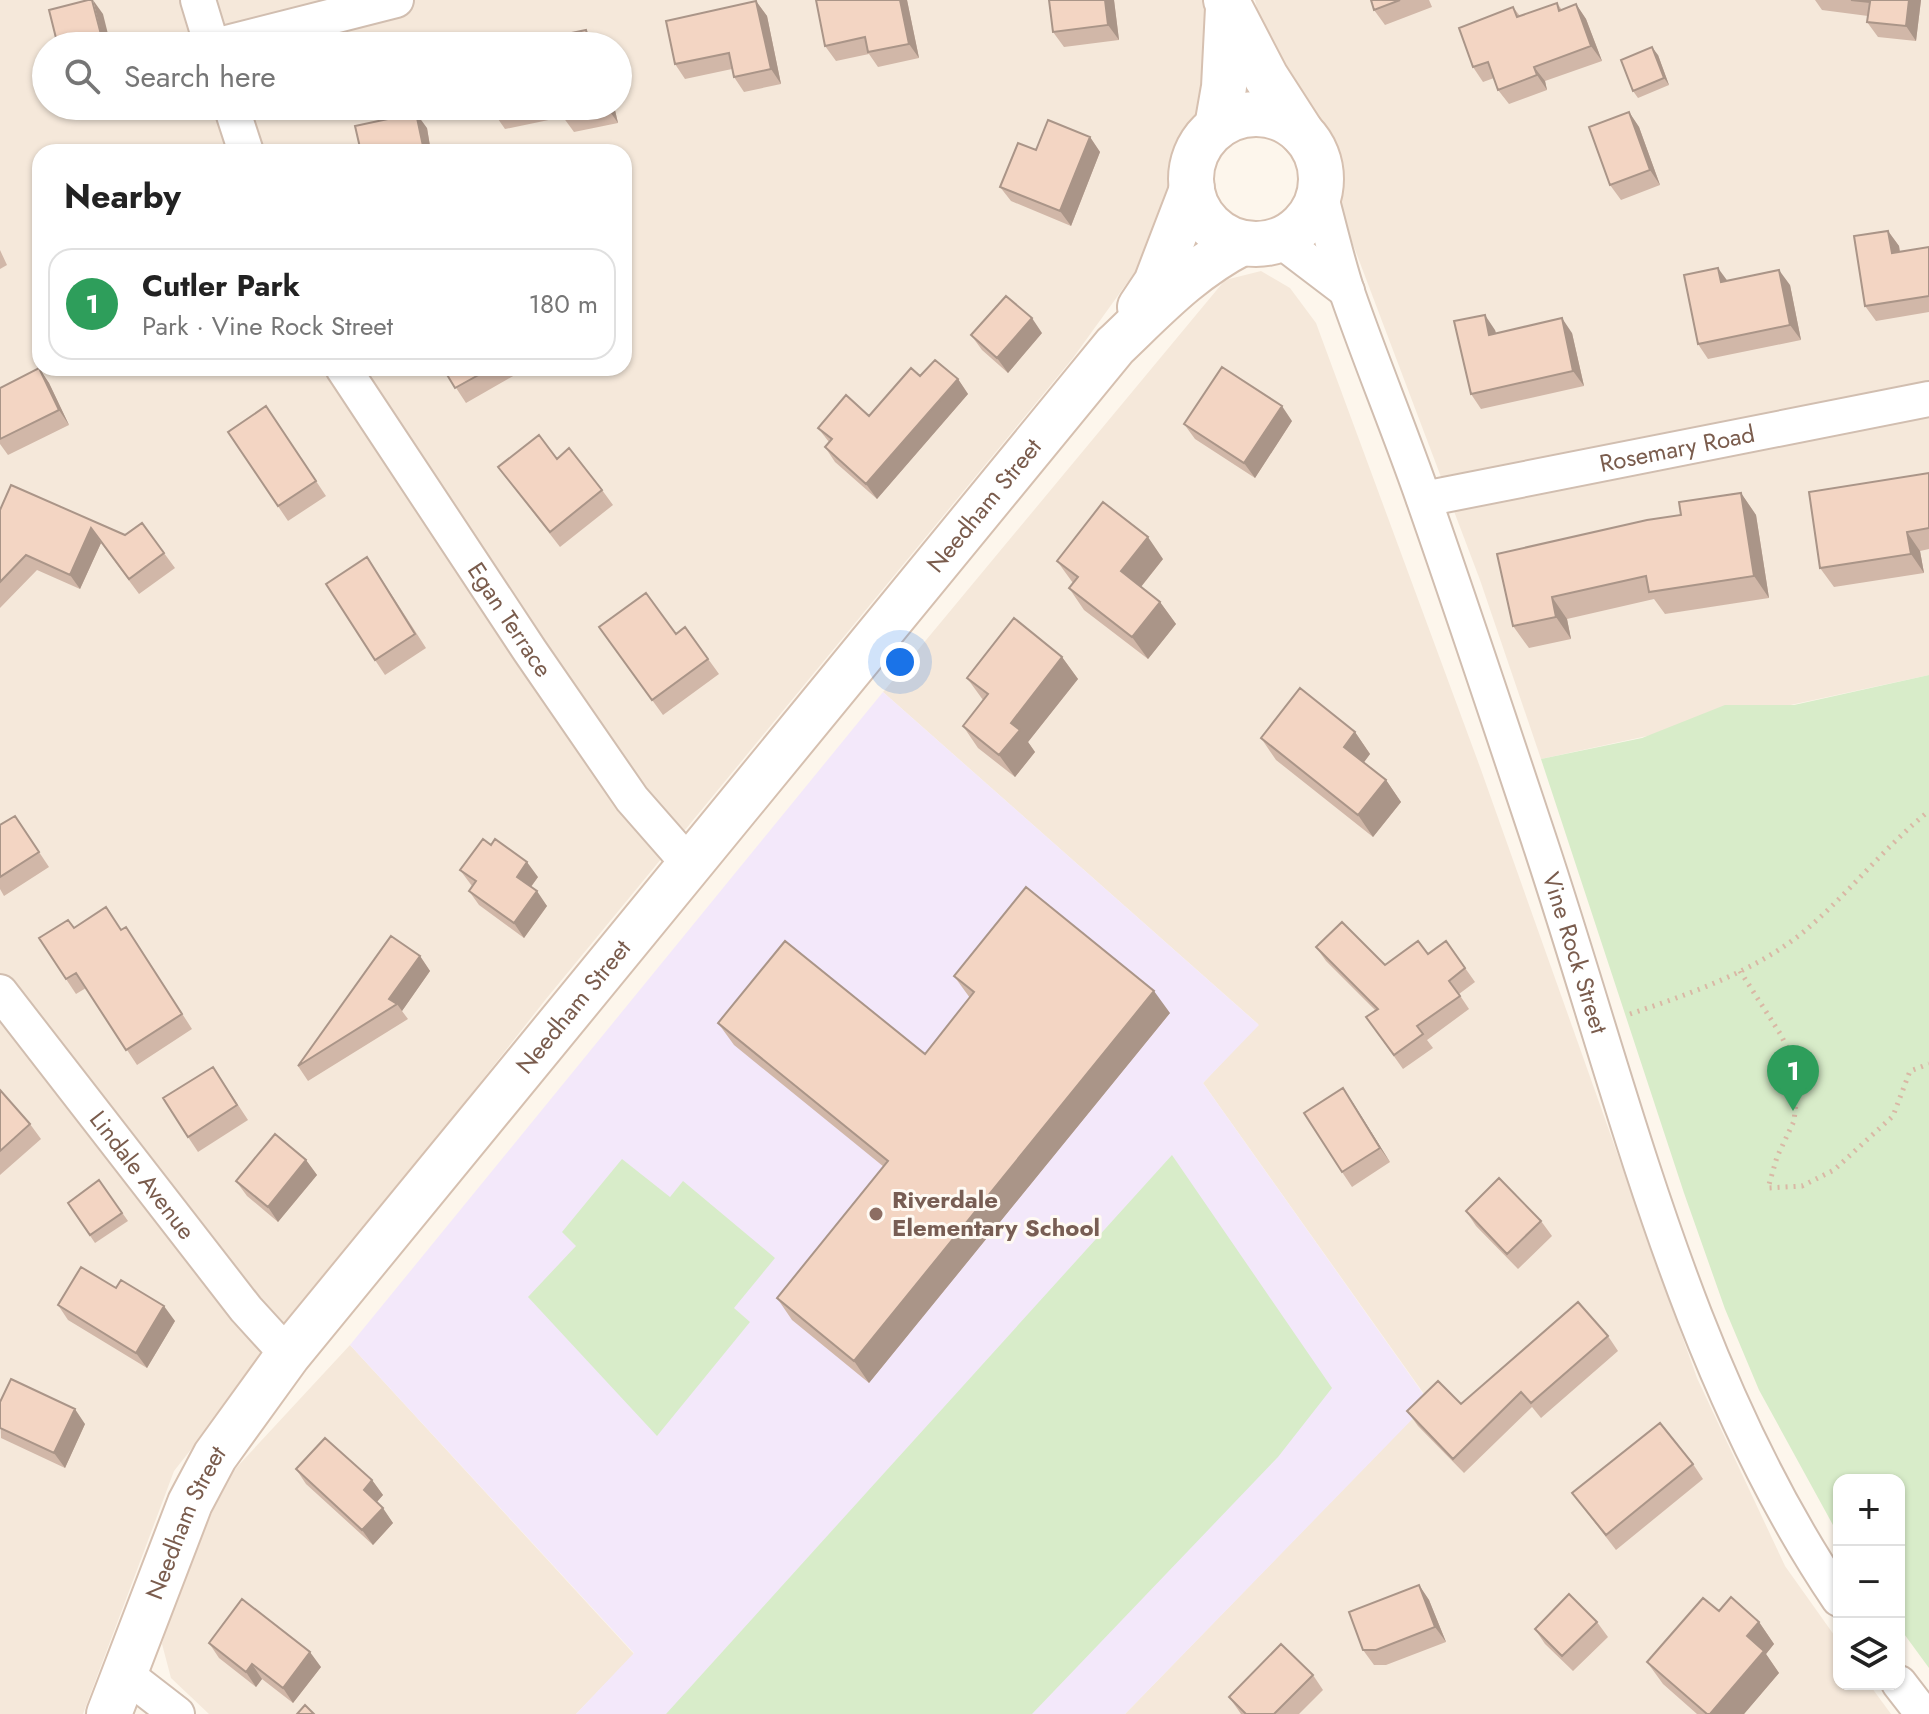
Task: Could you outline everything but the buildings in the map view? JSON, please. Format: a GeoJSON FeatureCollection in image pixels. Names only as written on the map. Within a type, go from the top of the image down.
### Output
{"type":"FeatureCollection","features":[{"type":"Feature","properties":{"kind":"main road"},"geometry":{"type":"LineString","coordinates":[[1217,127],[1224,87],[1227,4]]}},
{"type":"Feature","properties":{"kind":"main road"},"geometry":{"type":"LineString","coordinates":[[1227,4],[1266,77],[1315,150],[1321,171],[1320,193],[1312,213],[1298,230],[1261,242],[1224,236],[1208,224],[1197,207],[1192,189],[1196,154],[1217,127],[1234,118],[1252,114],[1270,115],[1302,133]]}},
{"type":"Feature","properties":{"kind":"main road","name":"Needham Street"},"geometry":{"type":"LineString","coordinates":[[109,1714],[190,1503],[215,1456],[288,1355],[1115,346],[1156,283],[1192,189]]}},
{"type":"Feature","properties":{"kind":"main road","name":"Needham Street"},"geometry":{"type":"LineString","coordinates":[[1115,346],[1173,290],[1211,260],[1261,242]]}},
{"type":"Feature","properties":{"kind":"street"},"geometry":{"type":"LineString","coordinates":[[198,0],[209,32]]}},
{"type":"Feature","properties":{"kind":"street"},"geometry":{"type":"LineString","coordinates":[[269,32],[396,0]]}},
{"type":"Feature","properties":{"kind":"street"},"geometry":{"type":"LineString","coordinates":[[236,120],[243,144]]}},
{"type":"Feature","properties":{"kind":"street","name":"Vine Rock Street"},"geometry":{"type":"LineString","coordinates":[[1320,193],[1347,291],[1424,499],[1598,1024],[1647,1182],[1699,1323],[1748,1438],[1775,1493],[1833,1589]]}},
{"type":"Feature","properties":{"kind":"street"},"geometry":{"type":"LineString","coordinates":[[1261,242],[1347,291]]}},
{"type":"Feature","properties":{"kind":"street","name":"Egan Terrace"},"geometry":{"type":"LineString","coordinates":[[348,376],[632,799],[689,864]]}},
{"type":"Feature","properties":{"kind":"street","name":"Rosemary Road"},"geometry":{"type":"LineString","coordinates":[[1424,499],[1929,399]]}},
{"type":"Feature","properties":{"kind":"street","name":"Lindale Avenue"},"geometry":{"type":"LineString","coordinates":[[0,992],[246,1309],[288,1355]]}},
{"type":"Feature","properties":{"kind":"street"},"geometry":{"type":"LineString","coordinates":[[124,1673],[177,1714]]}},
{"type":"Feature","properties":{"kind":"street"},"geometry":{"type":"LineString","coordinates":[[1904,1690],[1923,1714]]}},
{"type":"Feature","properties":{"kind":"path"},"geometry":{"type":"LineString","coordinates":[[1598,1024],[1708,986],[1740,971],[1801,933],[1929,811]]}},
{"type":"Feature","properties":{"kind":"path"},"geometry":{"type":"LineString","coordinates":[[1740,971],[1781,1035],[1799,1073],[1794,1121],[1777,1157],[1768,1188],[1802,1186],[1834,1170],[1893,1116],[1910,1071],[1929,1064]]}},
{"type":"Feature","properties":{"kind":"shaded area"},"geometry":{"type":"Polygon","coordinates":[[[0,0],[1213,0],[1212,76],[1188,149],[1140,265],[1073,358],[546,999],[174,1471],[83,1714],[0,1714],[0,0]]]}},
{"type":"Feature","properties":{"kind":"shaded area"},"geometry":{"type":"Polygon","coordinates":[[[1255,0],[1929,0],[1929,675],[1541,759],[1480,580],[1343,218],[1337,153],[1260,22],[1255,0]]]}},
{"type":"Feature","properties":{"kind":"shaded area"},"geometry":{"type":"Polygon","coordinates":[[[1261,271],[1290,288],[1316,323],[1480,767],[1697,1378],[1785,1566],[1833,1634],[1833,1690],[1873,1690],[1891,1714],[1125,1714],[1429,1401],[1203,1083],[1258,1024],[883,692],[1225,280],[1261,271]]]}},
{"type":"Feature","properties":{"kind":"shaded area","name":"Riverdale Elementary School"},"geometry":{"type":"Polygon","coordinates":[[[883,692],[1259,1025],[1203,1083],[1429,1402],[1125,1714],[576,1714],[634,1653],[350,1345],[883,692]]]}},
{"type":"Feature","properties":{"kind":"shaded area"},"geometry":{"type":"Polygon","coordinates":[[[350,1345],[634,1654],[576,1714],[209,1714],[171,1678],[162,1644],[188,1556],[236,1468],[350,1345]]]}},
{"type":"Feature","properties":{"kind":"green space"},"geometry":{"type":"Polygon","coordinates":[[[1929,675],[1929,1668],[1905,1635],[1905,1474],[1833,1474],[1833,1525],[1759,1390],[1725,1309],[1684,1193],[1541,759],[1642,738],[1725,705],[1794,705],[1929,675]]]}},
{"type":"Feature","properties":{"kind":"green space"},"geometry":{"type":"Polygon","coordinates":[[[1172,1155],[1332,1388],[1278,1457],[1032,1714],[666,1714],[1172,1155]]]}},
{"type":"Feature","properties":{"kind":"green space"},"geometry":{"type":"Polygon","coordinates":[[[622,1159],[670,1197],[683,1181],[775,1258],[734,1308],[750,1322],[657,1436],[528,1297],[576,1246],[562,1232],[622,1159]]]}},
{"type":"Feature","properties":{"kind":"place","name":"Cutler Park"},"geometry":{"type":"Point","coordinates":[1793,1111]}},
{"type":"Feature","properties":{"kind":"place","name":"Riverdale Elementary School"},"geometry":{"type":"Point","coordinates":[876,1214]}}]}
